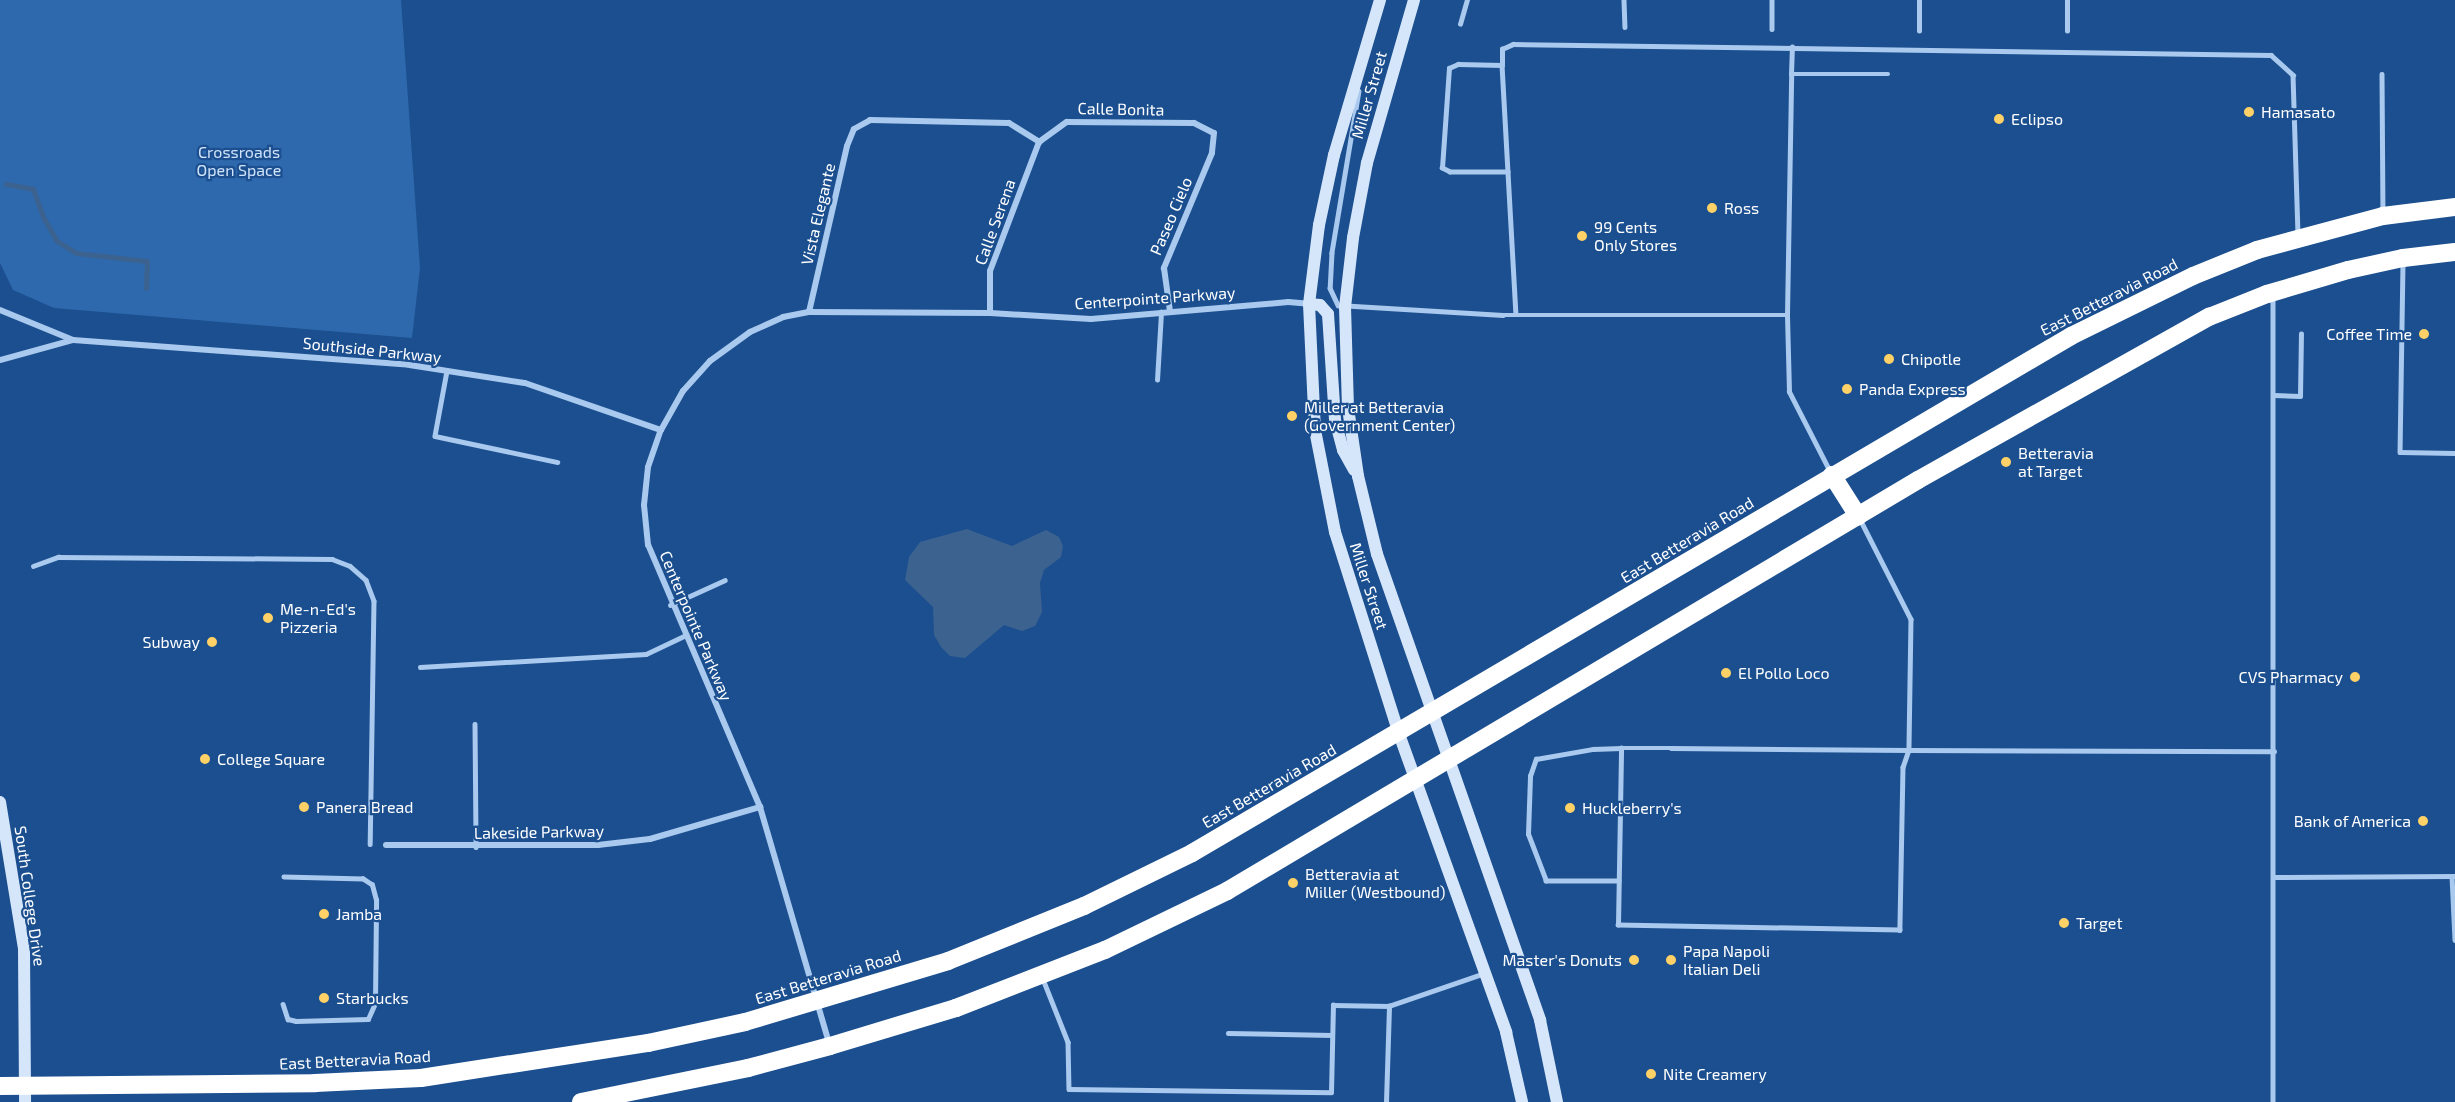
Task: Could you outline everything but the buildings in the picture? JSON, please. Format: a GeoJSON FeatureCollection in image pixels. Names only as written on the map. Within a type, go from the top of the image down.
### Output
{"type":"FeatureCollection","features":[{"type":"Feature","properties":{"kind":"highway","name":"East Betteravia Road"},"geometry":{"type":"LineString","coordinates":[[0,1086],[25,1094],[421,1078],[648,1043],[816,1002],[948,961],[1084,906],[1192,853],[1432,715],[1832,475],[2071,336],[2193,276],[2298,238],[2383,216],[2455,207]]}},
{"type":"Feature","properties":{"kind":"highway"},"geometry":{"type":"LineString","coordinates":[[581,1102],[748,1068],[830,1046],[956,1008],[1105,950],[1227,891],[1857,516],[2103,373],[2209,317],[2273,292],[2403,258],[2455,252]]}},
{"type":"Feature","properties":{"kind":"highway"},"geometry":{"type":"LineString","coordinates":[[1832,475],[1857,516]]}},
{"type":"Feature","properties":{"kind":"street","name":"Miller Street"},"geometry":{"type":"LineString","coordinates":[[1414,0],[1367,163],[1353,238],[1345,307],[1348,408],[1358,476],[1377,554],[1540,1020],[1557,1102]]}},
{"type":"Feature","properties":{"kind":"street","name":"Miller Street"},"geometry":{"type":"LineString","coordinates":[[1379,3],[1334,155],[1309,304],[1315,430],[1325,490],[1399,734],[1506,1032],[1522,1102]]}},
{"type":"Feature","properties":{"kind":"street","name":"Vista Elegante"},"geometry":{"type":"LineString","coordinates":[[809,312],[847,146],[859,125],[870,120],[1009,123],[1039,142]]}},
{"type":"Feature","properties":{"kind":"street","name":"Calle Bonita"},"geometry":{"type":"LineString","coordinates":[[1039,142],[1067,122],[1194,123],[1214,133]]}},
{"type":"Feature","properties":{"kind":"street","name":"Paseo Cielo"},"geometry":{"type":"LineString","coordinates":[[1170,311],[1164,268],[1212,153],[1214,133]]}},
{"type":"Feature","properties":{"kind":"street","name":"Calle Serena"},"geometry":{"type":"LineString","coordinates":[[990,313],[990,271],[1039,142]]}},
{"type":"Feature","properties":{"kind":"street","name":"Centerpointe Parkway"},"geometry":{"type":"LineString","coordinates":[[830,1046],[760,807],[670,605],[648,545],[644,505],[648,467],[661,430],[683,391],[710,361],[750,332],[783,317],[809,312],[990,313],[1090,319],[1170,311],[1309,304]]}},
{"type":"Feature","properties":{"kind":"street"},"geometry":{"type":"LineString","coordinates":[[1309,304],[1320,305],[1328,314],[1335,420],[1343,450],[1358,476]]}},
{"type":"Feature","properties":{"kind":"street","name":"Southside Parkway"},"geometry":{"type":"LineString","coordinates":[[0,310],[73,340],[369,360],[525,383],[661,430]]}},
{"type":"Feature","properties":{"kind":"street","name":"Southside Parkway"},"geometry":{"type":"LineString","coordinates":[[0,360],[73,340]]}},
{"type":"Feature","properties":{"kind":"street","name":"South College Drive"},"geometry":{"type":"LineString","coordinates":[[0,802],[24,949],[25,1094]]}},
{"type":"Feature","properties":{"kind":"street","name":"Lakeside Parkway"},"geometry":{"type":"LineString","coordinates":[[386,845],[557,848],[651,838],[760,807]]}},
{"type":"Feature","properties":{"kind":"lane"},"geometry":{"type":"LineString","coordinates":[[1460,24],[1467,0]]}},
{"type":"Feature","properties":{"kind":"lane"},"geometry":{"type":"LineString","coordinates":[[1624,0],[1624,27]]}},
{"type":"Feature","properties":{"kind":"lane"},"geometry":{"type":"LineString","coordinates":[[1772,0],[1772,29]]}},
{"type":"Feature","properties":{"kind":"lane"},"geometry":{"type":"LineString","coordinates":[[1919,0],[1919,31]]}},
{"type":"Feature","properties":{"kind":"lane"},"geometry":{"type":"LineString","coordinates":[[2067,0],[2067,31]]}},
{"type":"Feature","properties":{"kind":"lane"},"geometry":{"type":"LineString","coordinates":[[1516,314],[1502,64],[1502,48],[1513,44],[2271,55],[2293,75],[2298,238]]}},
{"type":"Feature","properties":{"kind":"lane"},"geometry":{"type":"LineString","coordinates":[[1792,47],[1786,315],[1789,392],[1832,475]]}},
{"type":"Feature","properties":{"kind":"lane","name":"Miller Street"},"geometry":{"type":"LineString","coordinates":[[1345,307],[1333,301],[1332,253],[1354,137],[1362,64]]}},
{"type":"Feature","properties":{"kind":"lane"},"geometry":{"type":"LineString","coordinates":[[1502,64],[1458,64],[1449,68],[1440,158],[1442,168],[1450,172],[1508,172]]}},
{"type":"Feature","properties":{"kind":"lane"},"geometry":{"type":"LineString","coordinates":[[1791,74],[1888,74]]}},
{"type":"Feature","properties":{"kind":"lane"},"geometry":{"type":"LineString","coordinates":[[2382,74],[2383,216]]}},
{"type":"Feature","properties":{"kind":"lane"},"geometry":{"type":"LineString","coordinates":[[2403,258],[2400,452],[2455,453]]}},
{"type":"Feature","properties":{"kind":"lane"},"geometry":{"type":"LineString","coordinates":[[2273,292],[2273,1102]]}},
{"type":"Feature","properties":{"kind":"lane"},"geometry":{"type":"LineString","coordinates":[[1345,307],[1516,314],[1786,315]]}},
{"type":"Feature","properties":{"kind":"lane"},"geometry":{"type":"LineString","coordinates":[[1157,380],[1161,312]]}},
{"type":"Feature","properties":{"kind":"lane"},"geometry":{"type":"LineString","coordinates":[[2274,395],[2300,396],[2301,334]]}},
{"type":"Feature","properties":{"kind":"lane"},"geometry":{"type":"LineString","coordinates":[[447,371],[435,436],[557,462]]}},
{"type":"Feature","properties":{"kind":"lane"},"geometry":{"type":"LineString","coordinates":[[1621,748],[1618,925],[1900,930],[1903,767],[1909,750],[1911,619],[1857,516]]}},
{"type":"Feature","properties":{"kind":"lane"},"geometry":{"type":"LineString","coordinates":[[33,566],[58,557],[332,559],[350,566],[366,580],[374,601],[370,844]]}},
{"type":"Feature","properties":{"kind":"lane"},"geometry":{"type":"LineString","coordinates":[[670,605],[725,580]]}},
{"type":"Feature","properties":{"kind":"lane"},"geometry":{"type":"LineString","coordinates":[[420,668],[646,654],[684,636]]}},
{"type":"Feature","properties":{"kind":"lane"},"geometry":{"type":"LineString","coordinates":[[475,724],[476,847]]}},
{"type":"Feature","properties":{"kind":"lane"},"geometry":{"type":"LineString","coordinates":[[1619,881],[1546,881],[1528,843],[1533,764],[1552,754],[1621,748],[2274,751]]}},
{"type":"Feature","properties":{"kind":"lane"},"geometry":{"type":"LineString","coordinates":[[2274,878],[2454,876],[2455,939]]}},
{"type":"Feature","properties":{"kind":"lane"},"geometry":{"type":"LineString","coordinates":[[283,1004],[288,1019],[296,1021],[368,1019],[375,1004],[376,911],[372,885],[363,879],[284,877]]}},
{"type":"Feature","properties":{"kind":"lane"},"geometry":{"type":"LineString","coordinates":[[1041,975],[1068,1042],[1070,1089],[1331,1092],[1333,1005],[1389,1006],[1485,973]]}},
{"type":"Feature","properties":{"kind":"lane"},"geometry":{"type":"LineString","coordinates":[[1386,1102],[1389,1006]]}},
{"type":"Feature","properties":{"kind":"lane"},"geometry":{"type":"LineString","coordinates":[[1228,1033],[1332,1035]]}},
{"type":"Feature","properties":{"kind":"green space","name":"Crossroads Open Space"},"geometry":{"type":"Polygon","coordinates":[[[0,0],[401,0],[420,268],[412,338],[54,308],[13,290],[0,263],[0,0]]]}},
{"type":"Feature","properties":{"kind":"shaded area"},"geometry":{"type":"Polygon","coordinates":[[[967,529],[1012,546],[1046,530],[1059,537],[1063,546],[1061,557],[1044,570],[1040,583],[1042,612],[1035,626],[1022,631],[1004,625],[965,658],[950,656],[941,647],[934,635],[933,607],[905,580],[909,557],[920,542],[967,529]]]}},
{"type":"Feature","properties":{"kind":"waterway"},"geometry":{"type":"LineString","coordinates":[[6,184],[33,189],[43,217],[57,241],[76,253],[147,261],[146,288]]}},
{"type":"Feature","properties":{"kind":"place","name":"Hamasato"},"geometry":{"type":"Point","coordinates":[2249,112]}},
{"type":"Feature","properties":{"kind":"place","name":"Eclipso"},"geometry":{"type":"Point","coordinates":[1999,119]}},
{"type":"Feature","properties":{"kind":"place","name":"Ross"},"geometry":{"type":"Point","coordinates":[1712,208]}},
{"type":"Feature","properties":{"kind":"place","name":"99 Cents Only Stores"},"geometry":{"type":"Point","coordinates":[1582,236]}},
{"type":"Feature","properties":{"kind":"place","name":"Coffee Time"},"geometry":{"type":"Point","coordinates":[2424,334]}},
{"type":"Feature","properties":{"kind":"place","name":"Chipotle"},"geometry":{"type":"Point","coordinates":[1889,359]}},
{"type":"Feature","properties":{"kind":"place","name":"Panda Express"},"geometry":{"type":"Point","coordinates":[1847,389]}},
{"type":"Feature","properties":{"kind":"place","name":"Miller at Betteravia (Government Center)"},"geometry":{"type":"Point","coordinates":[1292,416]}},
{"type":"Feature","properties":{"kind":"place","name":"Betteravia at Target"},"geometry":{"type":"Point","coordinates":[2006,462]}},
{"type":"Feature","properties":{"kind":"place","name":"Me-n-Ed's Pizzeria"},"geometry":{"type":"Point","coordinates":[268,618]}},
{"type":"Feature","properties":{"kind":"place","name":"Subway"},"geometry":{"type":"Point","coordinates":[212,642]}},
{"type":"Feature","properties":{"kind":"place","name":"El Pollo Loco"},"geometry":{"type":"Point","coordinates":[1726,673]}},
{"type":"Feature","properties":{"kind":"place","name":"CVS Pharmacy"},"geometry":{"type":"Point","coordinates":[2355,677]}},
{"type":"Feature","properties":{"kind":"place","name":"College Square"},"geometry":{"type":"Point","coordinates":[205,759]}},
{"type":"Feature","properties":{"kind":"place","name":"Panera Bread"},"geometry":{"type":"Point","coordinates":[304,807]}},
{"type":"Feature","properties":{"kind":"place","name":"Huckleberry's"},"geometry":{"type":"Point","coordinates":[1570,808]}},
{"type":"Feature","properties":{"kind":"place","name":"Bank of America"},"geometry":{"type":"Point","coordinates":[2423,821]}},
{"type":"Feature","properties":{"kind":"place","name":"Betteravia at Miller (Westbound)"},"geometry":{"type":"Point","coordinates":[1293,883]}},
{"type":"Feature","properties":{"kind":"place","name":"Jamba"},"geometry":{"type":"Point","coordinates":[324,914]}},
{"type":"Feature","properties":{"kind":"place","name":"Target"},"geometry":{"type":"Point","coordinates":[2064,923]}},
{"type":"Feature","properties":{"kind":"place","name":"Master's Donuts"},"geometry":{"type":"Point","coordinates":[1634,960]}},
{"type":"Feature","properties":{"kind":"place","name":"Papa Napoli Italian Deli"},"geometry":{"type":"Point","coordinates":[1671,960]}},
{"type":"Feature","properties":{"kind":"place","name":"Starbucks"},"geometry":{"type":"Point","coordinates":[324,998]}},
{"type":"Feature","properties":{"kind":"place","name":"Nite Creamery"},"geometry":{"type":"Point","coordinates":[1651,1074]}}]}
